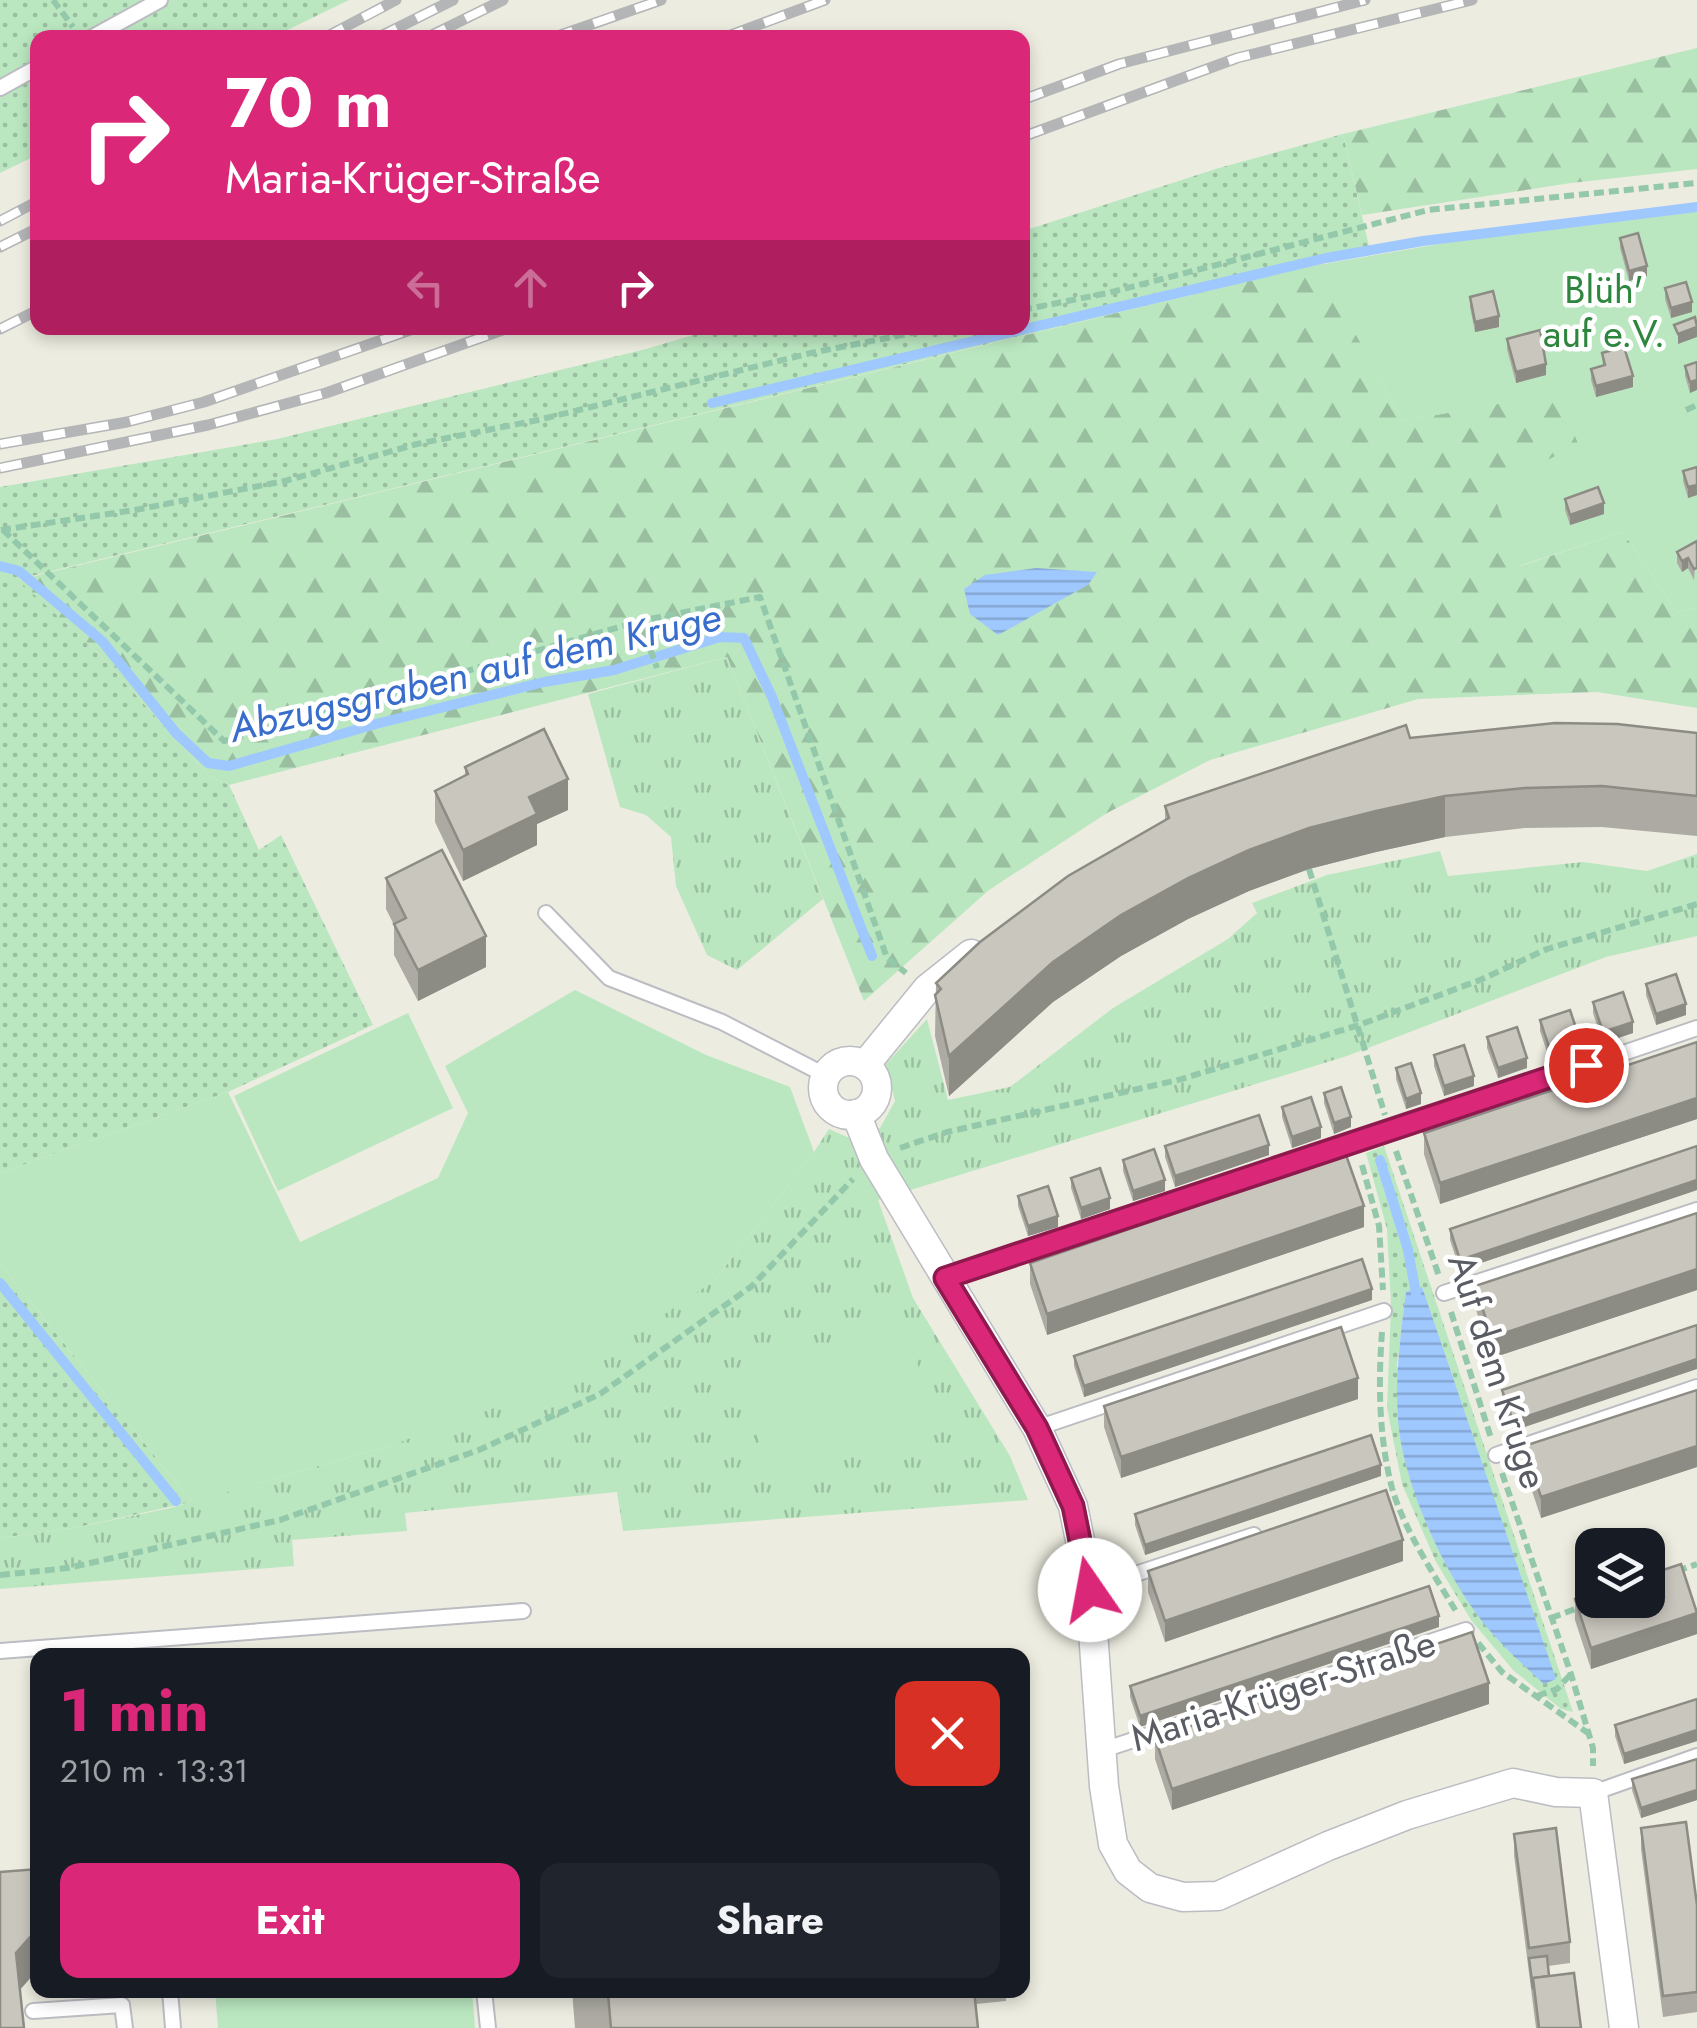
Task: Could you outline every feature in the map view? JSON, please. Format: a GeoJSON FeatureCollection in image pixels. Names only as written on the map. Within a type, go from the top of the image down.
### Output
{"type":"FeatureCollection","features":[{"type":"Feature","properties":{"kind":"street"},"geometry":{"type":"LineString","coordinates":[[865,1065],[926,990],[998,933]]}},
{"type":"Feature","properties":{"kind":"street"},"geometry":{"type":"LineString","coordinates":[[847,1060],[865,1065],[872,1072],[877,1092],[873,1102],[856,1114],[836,1111],[828,1105],[822,1085],[825,1076],[830,1068],[847,1060]]}},
{"type":"Feature","properties":{"kind":"street","name":"Maria-Krüger-Straße"},"geometry":{"type":"LineString","coordinates":[[856,1114],[874,1158],[1037,1428],[1073,1506],[1090,1590],[1100,1750],[1113,1844],[1128,1871],[1150,1888],[1183,1897],[1218,1896],[1407,1814],[1513,1784],[1556,1792],[1593,1793]]}},
{"type":"Feature","properties":{"kind":"street"},"geometry":{"type":"LineString","coordinates":[[1593,1793],[1624,2028]]}},
{"type":"Feature","properties":{"kind":"lane"},"geometry":{"type":"LineString","coordinates":[[106,30],[160,0]]}},
{"type":"Feature","properties":{"kind":"lane"},"geometry":{"type":"LineString","coordinates":[[0,88],[30,71]]}},
{"type":"Feature","properties":{"kind":"lane"},"geometry":{"type":"LineString","coordinates":[[546,912],[609,978],[722,1022],[825,1076]]}},
{"type":"Feature","properties":{"kind":"lane"},"geometry":{"type":"LineString","coordinates":[[945,1278],[1697,1028]]}},
{"type":"Feature","properties":{"kind":"lane"},"geometry":{"type":"LineString","coordinates":[[1444,1293],[1697,1210]]}},
{"type":"Feature","properties":{"kind":"lane"},"geometry":{"type":"LineString","coordinates":[[1037,1428],[1384,1311]]}},
{"type":"Feature","properties":{"kind":"lane"},"geometry":{"type":"LineString","coordinates":[[1496,1455],[1697,1388]]}},
{"type":"Feature","properties":{"kind":"lane"},"geometry":{"type":"LineString","coordinates":[[1090,1590],[1276,1528]]}},
{"type":"Feature","properties":{"kind":"lane"},"geometry":{"type":"LineString","coordinates":[[142,1648],[523,1612]]}},
{"type":"Feature","properties":{"kind":"lane","name":"Maria-Krüger-Straße"},"geometry":{"type":"LineString","coordinates":[[1100,1750],[1466,1630]]}},
{"type":"Feature","properties":{"kind":"lane"},"geometry":{"type":"LineString","coordinates":[[0,1651],[30,1650]]}},
{"type":"Feature","properties":{"kind":"lane"},"geometry":{"type":"LineString","coordinates":[[1593,1793],[1697,1756]]}},
{"type":"Feature","properties":{"kind":"lane"},"geometry":{"type":"LineString","coordinates":[[171,1998],[173,2028]]}},
{"type":"Feature","properties":{"kind":"lane"},"geometry":{"type":"LineString","coordinates":[[485,1998],[488,2028]]}},
{"type":"Feature","properties":{"kind":"lane"},"geometry":{"type":"LineString","coordinates":[[33,2012],[122,2006],[124,2028]]}},
{"type":"Feature","properties":{"kind":"path"},"geometry":{"type":"LineString","coordinates":[[54,0],[75,30]]}},
{"type":"Feature","properties":{"kind":"path"},"geometry":{"type":"LineString","coordinates":[[1030,308],[1108,293],[1428,210],[1697,183]]}},
{"type":"Feature","properties":{"kind":"path"},"geometry":{"type":"LineString","coordinates":[[1,530],[135,510],[285,481],[417,444],[538,420],[811,353],[902,335]]}},
{"type":"Feature","properties":{"kind":"path"},"geometry":{"type":"LineString","coordinates":[[1686,410],[1697,406]]}},
{"type":"Feature","properties":{"kind":"path"},"geometry":{"type":"LineString","coordinates":[[1,530],[224,741],[640,621],[760,597],[887,958]]}},
{"type":"Feature","properties":{"kind":"path"},"geometry":{"type":"LineString","coordinates":[[640,621],[658,668]]}},
{"type":"Feature","properties":{"kind":"path","name":"Auf dem Kruge"},"geometry":{"type":"LineString","coordinates":[[1310,868],[1389,1131],[1571,1674],[1593,1748],[1593,1793]]}},
{"type":"Feature","properties":{"kind":"path"},"geometry":{"type":"LineString","coordinates":[[0,1575],[68,1568],[280,1520],[479,1450],[600,1394],[752,1286],[874,1158],[947,1132],[1178,1080],[1359,1025],[1480,980],[1547,949],[1697,904]]}},
{"type":"Feature","properties":{"kind":"path"},"geometry":{"type":"LineString","coordinates":[[1356,1144],[1379,1226],[1384,1311],[1377,1387],[1392,1489],[1425,1560],[1466,1630],[1502,1672],[1589,1734]]}},
{"type":"Feature","properties":{"kind":"path"},"geometry":{"type":"LineString","coordinates":[[1665,1576],[1697,1564]]}},
{"type":"Feature","properties":{"kind":"path"},"geometry":{"type":"LineString","coordinates":[[1552,1618],[1575,1609]]}},
{"type":"Feature","properties":{"kind":"path"},"geometry":{"type":"LineString","coordinates":[[1535,1697],[1557,1689],[1571,1674]]}},
{"type":"Feature","properties":{"kind":"green space"},"geometry":{"type":"Polygon","coordinates":[[[0,0],[349,0],[287,30],[30,30],[30,158],[0,173],[0,0]]]}},
{"type":"Feature","properties":{"kind":"green space"},"geometry":{"type":"Polygon","coordinates":[[[1697,48],[1697,169],[1571,183],[1362,215],[1343,134],[1697,48]]]}},
{"type":"Feature","properties":{"kind":"green space"},"geometry":{"type":"Polygon","coordinates":[[[1343,134],[1371,255],[1318,264],[1030,334],[1030,229],[1219,168],[1343,134]]]}},
{"type":"Feature","properties":{"kind":"green space","name":"Blüh' auf e.V."},"geometry":{"type":"Polygon","coordinates":[[[1697,208],[1697,608],[1677,612],[1623,532],[1519,566],[1492,489],[1578,444],[1559,393],[1403,421],[1318,265],[1561,223],[1697,208]]]}},
{"type":"Feature","properties":{"kind":"green space"},"geometry":{"type":"Polygon","coordinates":[[[1318,264],[1403,421],[1559,392],[1579,444],[1520,566],[1623,532],[1677,612],[1697,608],[1697,708],[1597,692],[1418,699],[1210,760],[1107,813],[989,890],[864,1001],[727,657],[229,785],[209,776],[98,653],[18,580],[1030,335],[1318,264]]]}},
{"type":"Feature","properties":{"kind":"green space"},"geometry":{"type":"Polygon","coordinates":[[[693,335],[1025,335],[19,579],[98,653],[209,776],[229,785],[259,850],[281,835],[373,1025],[228,1092],[0,1173],[0,487],[277,439],[693,335]]]}},
{"type":"Feature","properties":{"kind":"green space"},"geometry":{"type":"Polygon","coordinates":[[[727,657],[823,899],[737,970],[707,955],[676,886],[671,837],[646,815],[620,807],[588,694],[727,657]]]}},
{"type":"Feature","properties":{"kind":"green space"},"geometry":{"type":"Polygon","coordinates":[[[1440,851],[1448,876],[1583,862],[1647,871],[1697,854],[1697,936],[1606,957],[1347,1056],[878,1200],[913,1298],[1010,1456],[1028,1500],[623,1531],[617,1492],[405,1513],[407,1531],[292,1540],[294,1566],[0,1589],[0,1538],[74,1528],[170,1508],[392,1445],[714,1281],[829,1129],[854,1140],[880,1128],[895,1101],[886,1064],[927,1019],[948,1100],[1010,1087],[1113,1008],[1228,939],[1257,913],[1252,903],[1327,875],[1440,851]]]}},
{"type":"Feature","properties":{"kind":"green space"},"geometry":{"type":"Polygon","coordinates":[[[575,990],[706,1055],[790,1087],[814,1152],[714,1281],[611,1350],[527,1396],[392,1445],[192,1502],[0,1264],[0,1173],[228,1092],[300,1242],[438,1178],[468,1113],[445,1066],[575,990]]]}},
{"type":"Feature","properties":{"kind":"green space"},"geometry":{"type":"Polygon","coordinates":[[[408,1013],[453,1108],[278,1191],[234,1096],[408,1013]]]}},
{"type":"Feature","properties":{"kind":"green space"},"geometry":{"type":"Polygon","coordinates":[[[1384,1146],[1573,1712],[1561,1709],[1513,1670],[1471,1620],[1436,1562],[1402,1484],[1387,1408],[1391,1305],[1387,1229],[1366,1153],[1384,1146]],[[1421,1288],[1406,1293],[1397,1366],[1543,1644],[1421,1288]]]}},
{"type":"Feature","properties":{"kind":"green space"},"geometry":{"type":"Polygon","coordinates":[[[0,1264],[192,1502],[74,1528],[0,1538],[0,1264]]]}},
{"type":"Feature","properties":{"kind":"green space"},"geometry":{"type":"Polygon","coordinates":[[[902,1318],[939,1427],[776,1484],[738,1375],[902,1318]]]}},
{"type":"Feature","properties":{"kind":"green space"},"geometry":{"type":"Polygon","coordinates":[[[216,1998],[473,1998],[475,2028],[218,2028],[216,1998]]]}},
{"type":"Feature","properties":{"kind":"water"},"geometry":{"type":"Polygon","coordinates":[[[1036,568],[1097,572],[1088,585],[998,635],[970,614],[964,589],[985,575],[1036,568]]]}},
{"type":"Feature","properties":{"kind":"water"},"geometry":{"type":"Polygon","coordinates":[[[1422,1287],[1556,1679],[1544,1684],[1496,1638],[1459,1588],[1436,1545],[1409,1475],[1399,1430],[1398,1361],[1406,1292],[1422,1287]]]}},
{"type":"Feature","properties":{"kind":"building"},"geometry":{"type":"Polygon","coordinates":[[[1638,233],[1647,266],[1629,271],[1620,238],[1638,233]]]}},
{"type":"Feature","properties":{"kind":"building"},"geometry":{"type":"Polygon","coordinates":[[[1686,282],[1692,302],[1671,308],[1665,288],[1686,282]]]}},
{"type":"Feature","properties":{"kind":"building"},"geometry":{"type":"Polygon","coordinates":[[[1493,291],[1499,316],[1475,322],[1470,297],[1493,291]]]}},
{"type":"Feature","properties":{"kind":"building"},"geometry":{"type":"Polygon","coordinates":[[[1695,317],[1697,327],[1678,334],[1674,325],[1695,317]]]}},
{"type":"Feature","properties":{"kind":"building"},"geometry":{"type":"Polygon","coordinates":[[[1540,330],[1546,364],[1516,372],[1507,339],[1540,330]]]}},
{"type":"Feature","properties":{"kind":"building"},"geometry":{"type":"Polygon","coordinates":[[[1624,347],[1633,376],[1596,386],[1591,369],[1605,365],[1602,353],[1624,347]]]}},
{"type":"Feature","properties":{"kind":"building"},"geometry":{"type":"Polygon","coordinates":[[[1697,362],[1697,380],[1690,382],[1685,366],[1697,362]]]}},
{"type":"Feature","properties":{"kind":"building"},"geometry":{"type":"Polygon","coordinates":[[[1697,467],[1697,485],[1688,487],[1683,471],[1697,467]]]}},
{"type":"Feature","properties":{"kind":"building"},"geometry":{"type":"Polygon","coordinates":[[[1598,487],[1604,503],[1570,515],[1565,499],[1598,487]]]}},
{"type":"Feature","properties":{"kind":"building"},"geometry":{"type":"Polygon","coordinates":[[[1697,541],[1694,569],[1688,558],[1682,561],[1677,552],[1697,541]]]}},
{"type":"Feature","properties":{"kind":"building"},"geometry":{"type":"Polygon","coordinates":[[[1555,723],[1617,724],[1697,733],[1697,796],[1602,786],[1525,788],[1445,796],[1309,828],[1188,878],[1121,915],[1053,962],[949,1056],[935,995],[941,989],[936,983],[980,942],[1068,876],[1169,818],[1165,806],[1406,725],[1410,738],[1555,723]]]}},
{"type":"Feature","properties":{"kind":"building"},"geometry":{"type":"Polygon","coordinates":[[[544,729],[568,779],[529,797],[537,814],[463,850],[435,791],[468,774],[465,767],[544,729]]]}},
{"type":"Feature","properties":{"kind":"building"},"geometry":{"type":"Polygon","coordinates":[[[442,850],[486,936],[418,970],[394,924],[406,918],[386,878],[442,850]]]}},
{"type":"Feature","properties":{"kind":"building"},"geometry":{"type":"Polygon","coordinates":[[[1676,974],[1686,1004],[1656,1014],[1646,984],[1676,974]]]}},
{"type":"Feature","properties":{"kind":"building"},"geometry":{"type":"Polygon","coordinates":[[[1623,992],[1633,1022],[1603,1032],[1593,1002],[1623,992]]]}},
{"type":"Feature","properties":{"kind":"building"},"geometry":{"type":"Polygon","coordinates":[[[1570,1010],[1580,1040],[1550,1050],[1540,1020],[1570,1010]]]}},
{"type":"Feature","properties":{"kind":"building"},"geometry":{"type":"Polygon","coordinates":[[[1517,1027],[1527,1058],[1498,1068],[1487,1037],[1517,1027]]]}},
{"type":"Feature","properties":{"kind":"building"},"geometry":{"type":"Polygon","coordinates":[[[1697,1042],[1697,1098],[1440,1183],[1424,1133],[1697,1042]]]}},
{"type":"Feature","properties":{"kind":"building"},"geometry":{"type":"Polygon","coordinates":[[[1464,1045],[1474,1076],[1444,1086],[1434,1055],[1464,1045]]]}},
{"type":"Feature","properties":{"kind":"building"},"geometry":{"type":"Polygon","coordinates":[[[1411,1063],[1421,1093],[1406,1099],[1396,1068],[1411,1063]]]}},
{"type":"Feature","properties":{"kind":"building"},"geometry":{"type":"Polygon","coordinates":[[[1341,1087],[1351,1117],[1334,1123],[1324,1093],[1341,1087]]]}},
{"type":"Feature","properties":{"kind":"building"},"geometry":{"type":"Polygon","coordinates":[[[1311,1097],[1321,1127],[1292,1137],[1282,1107],[1311,1097]]]}},
{"type":"Feature","properties":{"kind":"building"},"geometry":{"type":"Polygon","coordinates":[[[1259,1115],[1269,1145],[1175,1176],[1165,1146],[1259,1115]]]}},
{"type":"Feature","properties":{"kind":"building"},"geometry":{"type":"Polygon","coordinates":[[[1697,1146],[1697,1180],[1460,1260],[1450,1229],[1697,1146]]]}},
{"type":"Feature","properties":{"kind":"building"},"geometry":{"type":"Polygon","coordinates":[[[1154,1149],[1165,1180],[1133,1191],[1123,1160],[1154,1149]]]}},
{"type":"Feature","properties":{"kind":"building"},"geometry":{"type":"Polygon","coordinates":[[[1346,1155],[1364,1206],[1047,1314],[1030,1263],[1346,1155]]]}},
{"type":"Feature","properties":{"kind":"building"},"geometry":{"type":"Polygon","coordinates":[[[1100,1168],[1110,1198],[1081,1208],[1071,1178],[1100,1168]]]}},
{"type":"Feature","properties":{"kind":"building"},"geometry":{"type":"Polygon","coordinates":[[[1048,1186],[1058,1216],[1028,1226],[1018,1196],[1048,1186]]]}},
{"type":"Feature","properties":{"kind":"building"},"geometry":{"type":"Polygon","coordinates":[[[1697,1213],[1697,1269],[1492,1337],[1475,1286],[1697,1213]]]}},
{"type":"Feature","properties":{"kind":"building"},"geometry":{"type":"Polygon","coordinates":[[[1362,1259],[1372,1289],[1084,1386],[1074,1356],[1362,1259]]]}},
{"type":"Feature","properties":{"kind":"building"},"geometry":{"type":"Polygon","coordinates":[[[1697,1325],[1697,1359],[1513,1421],[1502,1390],[1697,1325]]]}},
{"type":"Feature","properties":{"kind":"building"},"geometry":{"type":"Polygon","coordinates":[[[1341,1327],[1358,1378],[1121,1457],[1104,1406],[1341,1327]]]}},
{"type":"Feature","properties":{"kind":"building"},"geometry":{"type":"Polygon","coordinates":[[[1697,1390],[1697,1446],[1541,1497],[1524,1446],[1697,1390]]]}},
{"type":"Feature","properties":{"kind":"building"},"geometry":{"type":"Polygon","coordinates":[[[1371,1435],[1381,1465],[1145,1545],[1135,1514],[1371,1435]]]}},
{"type":"Feature","properties":{"kind":"building"},"geometry":{"type":"Polygon","coordinates":[[[1386,1490],[1403,1540],[1165,1621],[1148,1571],[1386,1490]]]}},
{"type":"Feature","properties":{"kind":"building"},"geometry":{"type":"Polygon","coordinates":[[[1681,1564],[1697,1613],[1591,1648],[1581,1618],[1665,1618],[1665,1569],[1681,1564]]]}},
{"type":"Feature","properties":{"kind":"building"},"geometry":{"type":"Polygon","coordinates":[[[1429,1586],[1439,1616],[1140,1716],[1130,1686],[1429,1586]]]}},
{"type":"Feature","properties":{"kind":"building"},"geometry":{"type":"Polygon","coordinates":[[[1472,1632],[1489,1683],[1172,1789],[1155,1738],[1472,1632]]]}},
{"type":"Feature","properties":{"kind":"building"},"geometry":{"type":"Polygon","coordinates":[[[1697,1699],[1697,1730],[1624,1754],[1615,1725],[1697,1699]]]}},
{"type":"Feature","properties":{"kind":"building"},"geometry":{"type":"Polygon","coordinates":[[[1697,1759],[1697,1790],[1641,1808],[1632,1779],[1697,1759]]]}},
{"type":"Feature","properties":{"kind":"building"},"geometry":{"type":"Polygon","coordinates":[[[1686,1822],[1697,1905],[1697,1992],[1663,1996],[1641,1828],[1686,1822]]]}},
{"type":"Feature","properties":{"kind":"building"},"geometry":{"type":"Polygon","coordinates":[[[1556,1828],[1570,1942],[1529,1948],[1514,1834],[1556,1828]]]}},
{"type":"Feature","properties":{"kind":"building"},"geometry":{"type":"Polygon","coordinates":[[[30,1870],[30,1937],[16,1953],[24,2028],[0,2028],[0,1872],[30,1870]]]}},
{"type":"Feature","properties":{"kind":"building"},"geometry":{"type":"Polygon","coordinates":[[[1547,1956],[1549,1976],[1533,1978],[1533,1989],[1529,1958],[1547,1956]]]}},
{"type":"Feature","properties":{"kind":"building"},"geometry":{"type":"Polygon","coordinates":[[[1574,1973],[1581,2028],[1539,2028],[1533,1978],[1574,1973]]]}},
{"type":"Feature","properties":{"kind":"building"},"geometry":{"type":"Polygon","coordinates":[[[608,1998],[975,1998],[978,2028],[611,2028],[608,1998]]]}},
{"type":"Feature","properties":{"kind":"waterway"},"geometry":{"type":"LineString","coordinates":[[1030,328],[1326,258],[1423,241],[1697,207]]}},
{"type":"Feature","properties":{"kind":"waterway"},"geometry":{"type":"LineString","coordinates":[[712,403],[1000,335]]}},
{"type":"Feature","properties":{"kind":"waterway","name":"Abzugsgraben auf dem Kruge"},"geometry":{"type":"LineString","coordinates":[[0,566],[19,571],[102,641],[176,733],[208,763],[229,766],[544,682],[614,670],[720,637],[744,638],[772,697],[872,956]]}},
{"type":"Feature","properties":{"kind":"waterway"},"geometry":{"type":"LineString","coordinates":[[1380,1160],[1408,1250],[1417,1299]]}},
{"type":"Feature","properties":{"kind":"waterway"},"geometry":{"type":"LineString","coordinates":[[0,1283],[176,1501]]}},
{"type":"Feature","properties":{"kind":"railway"},"geometry":{"type":"LineString","coordinates":[[339,30],[396,0]]}},
{"type":"Feature","properties":{"kind":"railway"},"geometry":{"type":"LineString","coordinates":[[393,30],[453,0]]}},
{"type":"Feature","properties":{"kind":"railway"},"geometry":{"type":"LineString","coordinates":[[442,30],[503,0]]}},
{"type":"Feature","properties":{"kind":"railway"},"geometry":{"type":"LineString","coordinates":[[575,30],[661,0]]}},
{"type":"Feature","properties":{"kind":"railway"},"geometry":{"type":"LineString","coordinates":[[744,30],[825,0]]}},
{"type":"Feature","properties":{"kind":"railway"},"geometry":{"type":"LineString","coordinates":[[1030,97],[1119,64],[1365,0]]}},
{"type":"Feature","properties":{"kind":"railway"},"geometry":{"type":"LineString","coordinates":[[1030,134],[1237,58],[1472,0]]}},
{"type":"Feature","properties":{"kind":"railway"},"geometry":{"type":"LineString","coordinates":[[0,221],[30,205]]}},
{"type":"Feature","properties":{"kind":"railway"},"geometry":{"type":"LineString","coordinates":[[0,247],[30,232]]}},
{"type":"Feature","properties":{"kind":"railway"},"geometry":{"type":"LineString","coordinates":[[0,329],[30,314]]}},
{"type":"Feature","properties":{"kind":"railway"},"geometry":{"type":"LineString","coordinates":[[0,444],[127,422],[204,402],[396,335]]}},
{"type":"Feature","properties":{"kind":"railway"},"geometry":{"type":"LineString","coordinates":[[0,468],[208,425],[326,393],[488,335]]}},
{"type":"Feature","properties":{"kind":"route"},"geometry":{"type":"LineString","coordinates":[[1090,1590],[1073,1506],[1037,1428],[945,1278],[1586,1065]]}}]}
